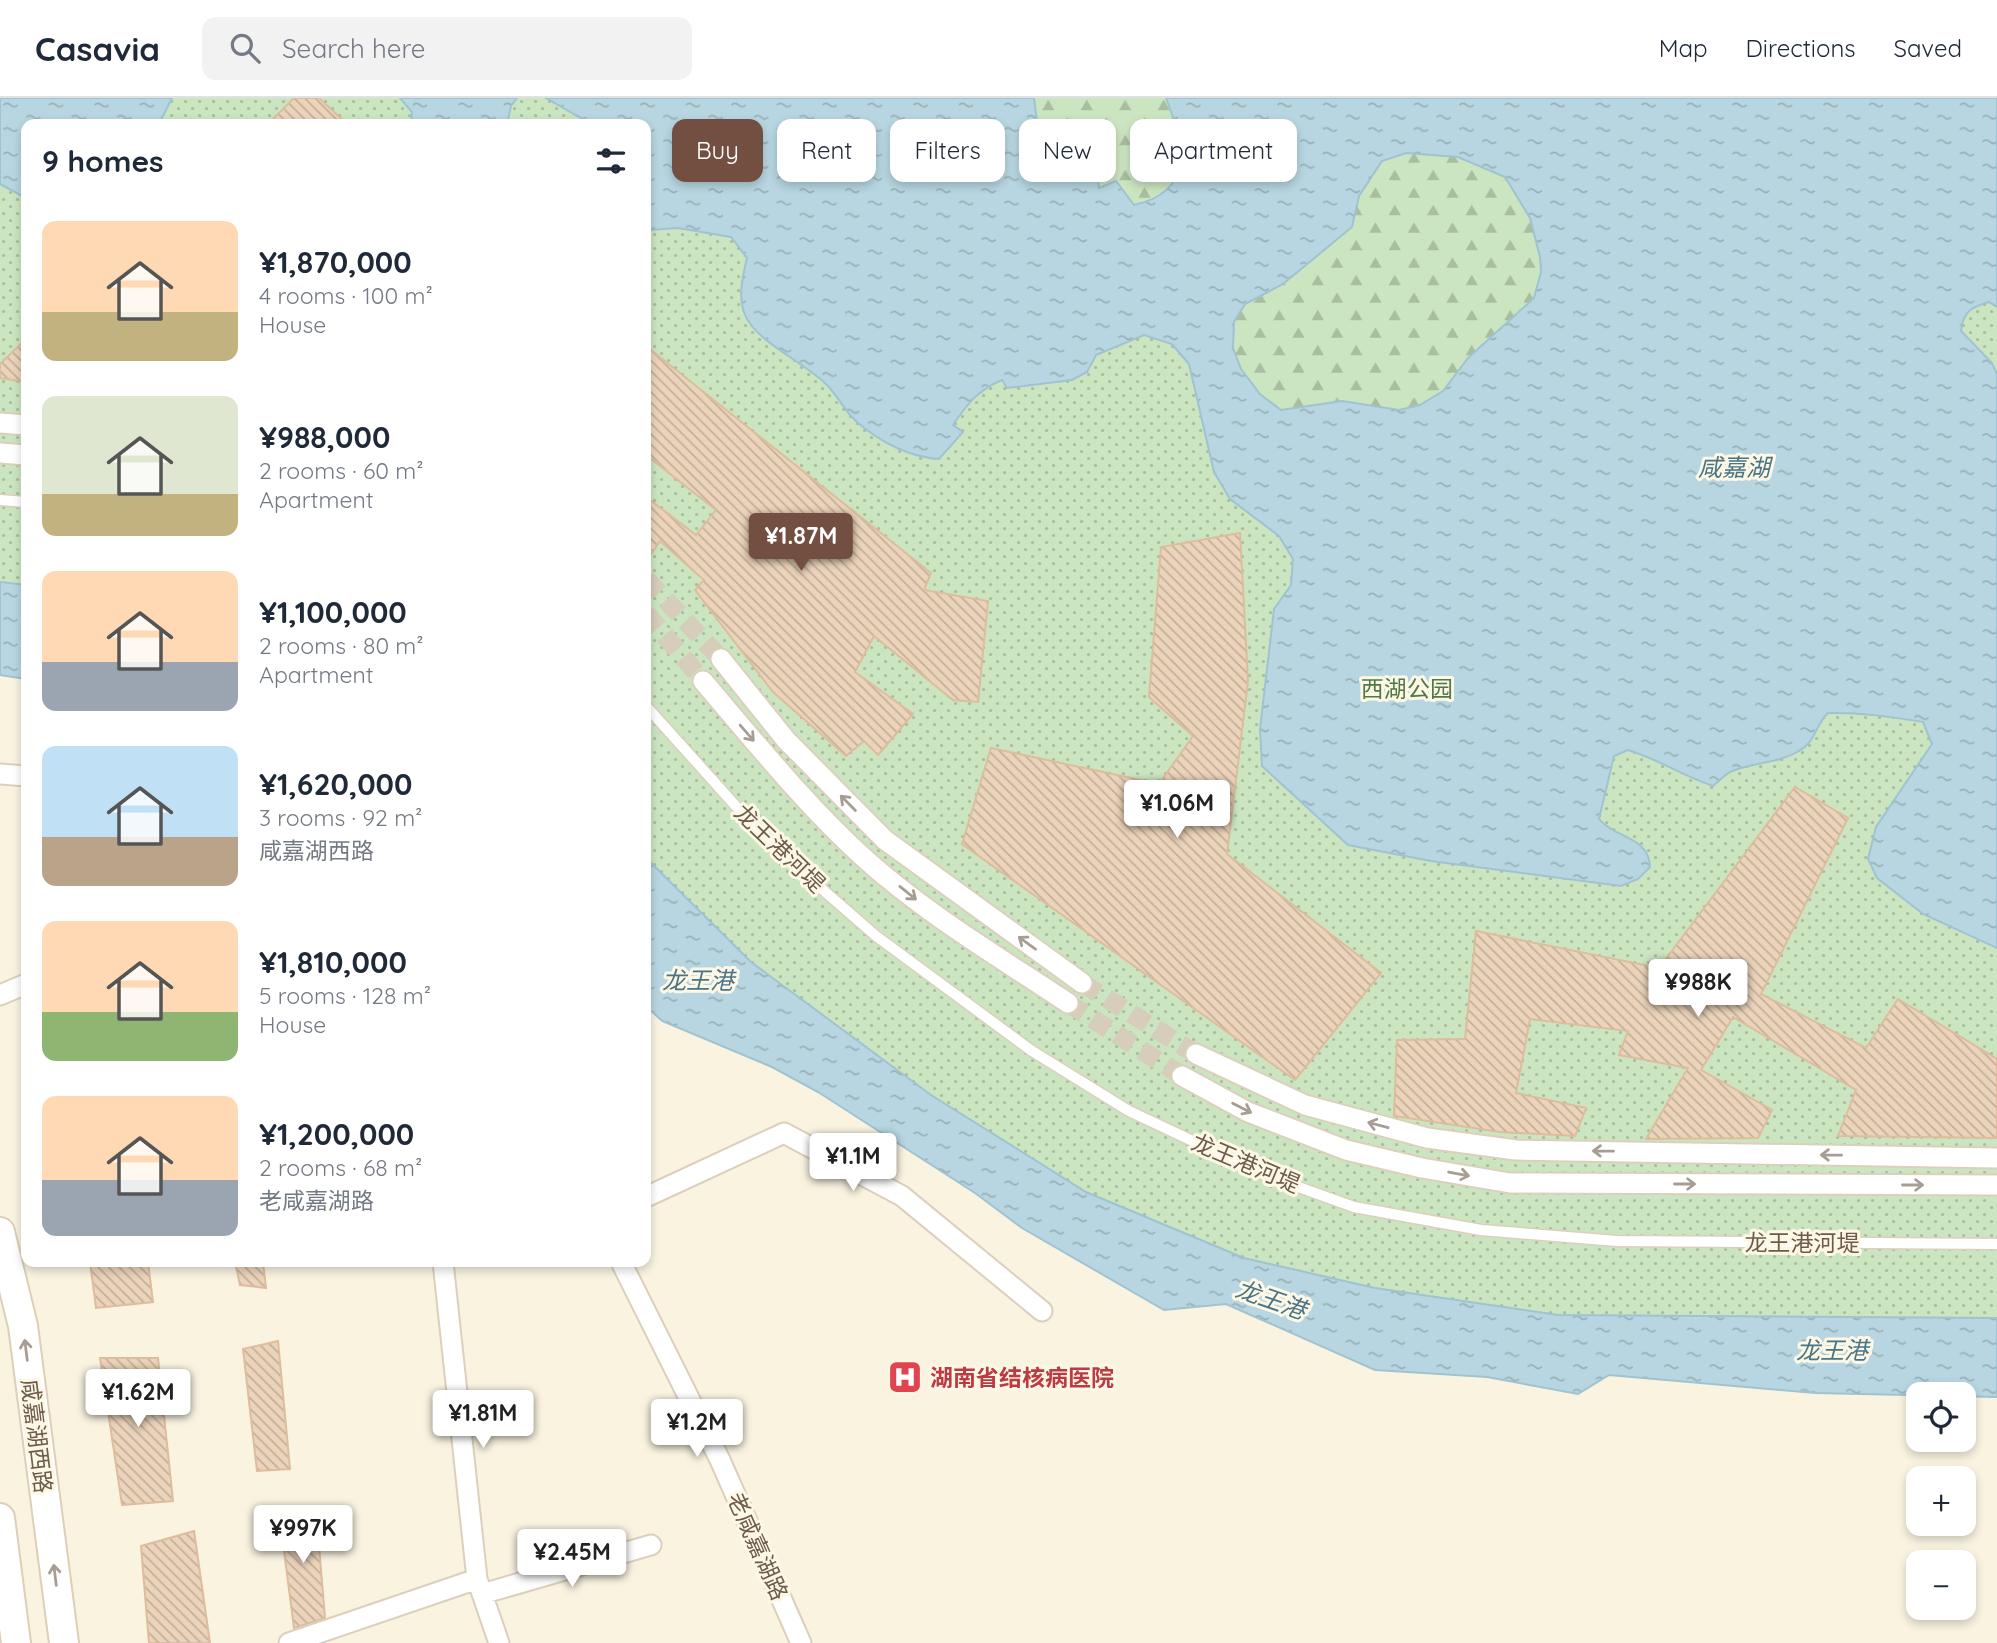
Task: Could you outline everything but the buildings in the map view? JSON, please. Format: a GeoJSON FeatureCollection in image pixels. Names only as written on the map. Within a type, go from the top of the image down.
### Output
{"type":"FeatureCollection","features":[{"type":"Feature","properties":{"kind":"main road","name":"咸嘉湖西路"},"geometry":{"type":"LineString","coordinates":[[0,1232],[23,1326],[64,1643]]}},
{"type":"Feature","properties":{"kind":"main road"},"geometry":{"type":"LineString","coordinates":[[0,1518],[16,1643]]}},
{"type":"Feature","properties":{"kind":"street"},"geometry":{"type":"LineString","coordinates":[[0,423],[21,425]]}},
{"type":"Feature","properties":{"kind":"street"},"geometry":{"type":"LineString","coordinates":[[0,453],[21,455]]}},
{"type":"Feature","properties":{"kind":"street"},"geometry":{"type":"LineString","coordinates":[[721,659],[786,740],[885,839],[1082,983]]}},
{"type":"Feature","properties":{"kind":"street"},"geometry":{"type":"LineString","coordinates":[[703,681],[798,793],[865,859],[925,908],[1068,1003]]}},
{"type":"Feature","properties":{"kind":"street"},"geometry":{"type":"LineString","coordinates":[[0,774],[21,776]]}},
{"type":"Feature","properties":{"kind":"street"},"geometry":{"type":"LineString","coordinates":[[0,995],[21,986]]}},
{"type":"Feature","properties":{"kind":"street"},"geometry":{"type":"LineString","coordinates":[[1196,1054],[1305,1105],[1427,1138],[1516,1150],[1997,1158]]}},
{"type":"Feature","properties":{"kind":"street"},"geometry":{"type":"LineString","coordinates":[[1182,1076],[1248,1112],[1346,1150],[1422,1168],[1510,1183],[1997,1185]]}},
{"type":"Feature","properties":{"kind":"street"},"geometry":{"type":"LineString","coordinates":[[651,1195],[784,1133],[902,1196],[1042,1311]]}},
{"type":"Feature","properties":{"kind":"street"},"geometry":{"type":"LineString","coordinates":[[444,1267],[480,1587],[499,1643]]}},
{"type":"Feature","properties":{"kind":"street","name":"老咸嘉湖路"},"geometry":{"type":"LineString","coordinates":[[624,1267],[720,1460],[801,1643]]}},
{"type":"Feature","properties":{"kind":"street"},"geometry":{"type":"LineString","coordinates":[[289,1643],[480,1587],[651,1545]]}},
{"type":"Feature","properties":{"kind":"lane"},"geometry":{"type":"LineString","coordinates":[[0,500],[21,502]]}},
{"type":"Feature","properties":{"kind":"lane","name":"龙王港河堤"},"geometry":{"type":"LineString","coordinates":[[651,712],[769,843],[887,944],[1032,1051],[1129,1111],[1265,1175],[1354,1207],[1481,1230],[1617,1241],[1997,1244]]}},
{"type":"Feature","properties":{"kind":"green space","name":"西湖公园"},"geometry":{"type":"Polygon","coordinates":[[[0,98],[1997,98],[1997,1318],[1558,1315],[1375,1288],[1244,1258],[1086,1192],[931,1095],[751,962],[651,863],[651,119],[21,119],[21,584],[0,582],[0,98]]]}},
{"type":"Feature","properties":{"kind":"green space"},"geometry":{"type":"Polygon","coordinates":[[[1034,98],[1166,98],[1173,119],[1130,119],[1130,182],[1173,182],[1168,189],[1154,198],[1134,205],[1109,185],[1099,188],[1092,182],[1116,182],[1116,119],[1036,119],[1034,98]]]}},
{"type":"Feature","properties":{"kind":"green space"},"geometry":{"type":"Polygon","coordinates":[[[1406,153],[1458,157],[1505,177],[1530,218],[1540,257],[1541,272],[1534,298],[1468,358],[1443,391],[1420,405],[1399,410],[1342,401],[1281,410],[1260,394],[1241,369],[1233,348],[1234,322],[1245,304],[1283,284],[1352,227],[1359,196],[1382,161],[1406,153]]]}},
{"type":"Feature","properties":{"kind":"water"},"geometry":{"type":"Polygon","coordinates":[[[0,98],[172,98],[162,119],[21,119],[21,195],[0,184],[0,98]]]}},
{"type":"Feature","properties":{"kind":"water"},"geometry":{"type":"Polygon","coordinates":[[[400,98],[517,98],[511,106],[508,119],[411,119],[412,112],[400,98]]]}},
{"type":"Feature","properties":{"kind":"water","name":"咸嘉湖"},"geometry":{"type":"Polygon","coordinates":[[[546,98],[1034,98],[1037,119],[1019,119],[1019,182],[1098,182],[1099,188],[1116,181],[1134,205],[1154,198],[1168,189],[1173,182],[1297,182],[1297,119],[1173,119],[1166,98],[1997,98],[1997,307],[1989,302],[1973,308],[1966,315],[1961,331],[1992,363],[1997,374],[1997,948],[1923,914],[1877,878],[1868,859],[1876,827],[1932,744],[1923,722],[1864,714],[1828,713],[1809,743],[1799,751],[1784,758],[1732,771],[1713,786],[1628,750],[1614,756],[1599,819],[1644,849],[1650,867],[1638,879],[1621,886],[1431,861],[1348,845],[1262,766],[1260,729],[1274,609],[1291,585],[1293,559],[1279,536],[1230,499],[1214,472],[1189,364],[1172,344],[1144,335],[1096,355],[1087,372],[1072,380],[1007,388],[1002,380],[980,393],[963,411],[953,425],[963,432],[939,459],[928,458],[906,452],[875,436],[849,414],[827,385],[758,333],[746,317],[741,301],[747,258],[731,237],[678,228],[651,230],[651,119],[582,119],[546,98]],[[1406,153],[1382,161],[1359,196],[1352,227],[1283,284],[1245,304],[1234,322],[1233,348],[1241,369],[1260,394],[1281,410],[1342,401],[1399,410],[1420,405],[1443,391],[1468,358],[1534,298],[1541,272],[1530,218],[1505,177],[1458,157],[1406,153]]]}},
{"type":"Feature","properties":{"kind":"water"},"geometry":{"type":"Polygon","coordinates":[[[0,582],[21,584],[21,678],[0,675],[0,582]]]}},
{"type":"Feature","properties":{"kind":"water","name":"龙王港"},"geometry":{"type":"Polygon","coordinates":[[[651,863],[751,962],[931,1095],[1086,1192],[1244,1258],[1375,1288],[1558,1315],[1997,1318],[1997,1397],[1976,1397],[1976,1382],[1906,1382],[1906,1395],[1815,1393],[1609,1375],[1578,1394],[1487,1377],[1375,1370],[1226,1304],[1164,1310],[1022,1228],[975,1193],[818,1092],[772,1067],[662,1021],[651,1011],[651,863]]]}},
{"type":"Feature","properties":{"kind":"tunnel"},"geometry":{"type":"LineString","coordinates":[[651,584],[721,659]]}},
{"type":"Feature","properties":{"kind":"tunnel"},"geometry":{"type":"LineString","coordinates":[[651,619],[703,681]]}},
{"type":"Feature","properties":{"kind":"tunnel"},"geometry":{"type":"LineString","coordinates":[[1082,983],[1196,1054]]}},
{"type":"Feature","properties":{"kind":"tunnel"},"geometry":{"type":"LineString","coordinates":[[1068,1003],[1182,1076]]}},
{"type":"Feature","properties":{"kind":"place","name":"湖南省结核病医院"},"geometry":{"type":"Point","coordinates":[905,1377]}}]}
